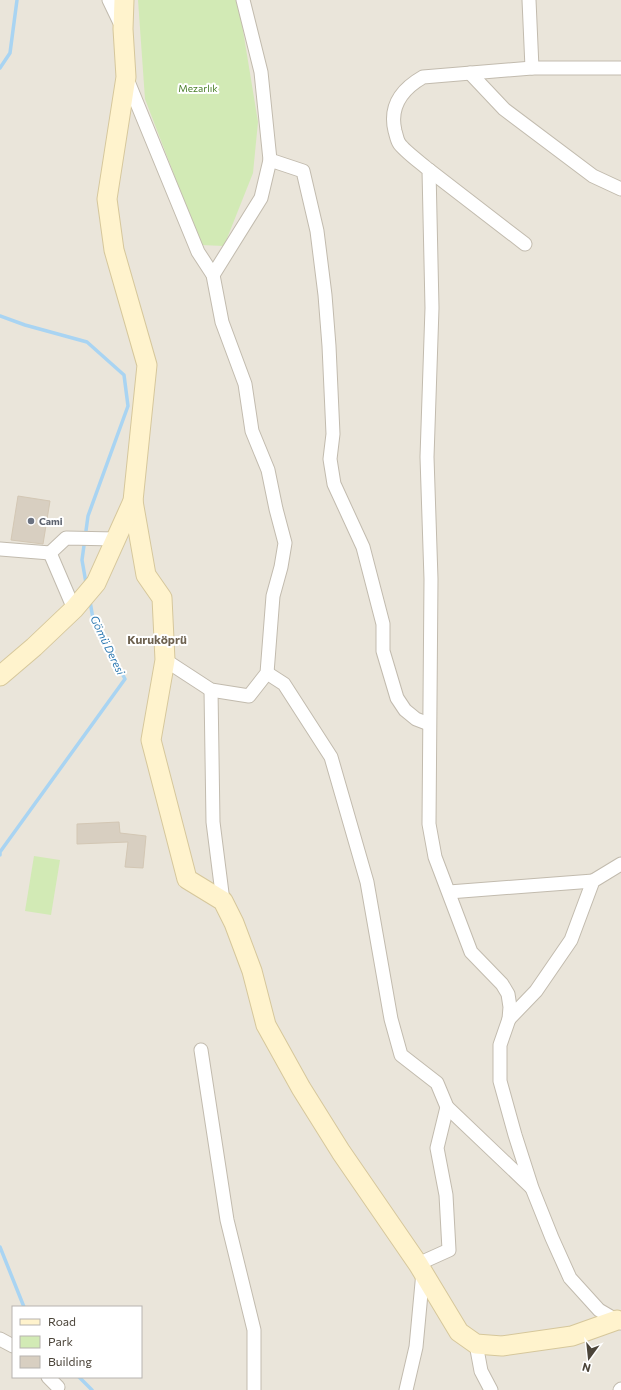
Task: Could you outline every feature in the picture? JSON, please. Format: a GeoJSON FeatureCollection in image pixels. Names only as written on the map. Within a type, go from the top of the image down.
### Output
{"type":"FeatureCollection","features":[{"type":"Feature","properties":{"kind":"street"},"geometry":{"type":"LineString","coordinates":[[108,0],[123,29]]}},
{"type":"Feature","properties":{"kind":"street"},"geometry":{"type":"LineString","coordinates":[[124,0],[123,29],[126,77],[107,199],[114,250],[147,365],[133,501],[146,575],[162,598],[165,660],[151,740],[187,879],[223,901]]}},
{"type":"Feature","properties":{"kind":"street"},"geometry":{"type":"LineString","coordinates":[[213,275],[261,198],[270,160],[261,72],[243,0]]}},
{"type":"Feature","properties":{"kind":"street"},"geometry":{"type":"LineString","coordinates":[[529,0],[532,68]]}},
{"type":"Feature","properties":{"kind":"street"},"geometry":{"type":"LineString","coordinates":[[525,244],[429,170],[398,142],[394,125],[395,107],[401,95],[410,84],[423,77],[532,68],[621,68]]}},
{"type":"Feature","properties":{"kind":"street"},"geometry":{"type":"LineString","coordinates":[[470,74],[504,109],[593,176],[621,189]]}},
{"type":"Feature","properties":{"kind":"street"},"geometry":{"type":"LineString","coordinates":[[126,77],[198,252],[213,275],[222,322],[245,384],[252,431],[268,470],[285,543],[281,567],[273,596],[267,673],[249,696],[211,690],[165,660]]}},
{"type":"Feature","properties":{"kind":"street"},"geometry":{"type":"LineString","coordinates":[[270,160],[303,171],[317,231],[325,294],[333,434],[330,458],[334,484],[363,547],[383,624],[383,651],[397,698],[405,710],[416,719],[429,724]]}},
{"type":"Feature","properties":{"kind":"street"},"geometry":{"type":"LineString","coordinates":[[429,170],[432,308],[427,457],[431,579],[429,824],[435,857],[471,952],[502,984],[508,994],[510,1007],[509,1019],[500,1045],[500,1081],[532,1188],[570,1278],[599,1310],[619,1322]]}},
{"type":"Feature","properties":{"kind":"street"},"geometry":{"type":"LineString","coordinates":[[3,669],[34,647],[74,609],[96,584],[106,538],[133,501]]}},
{"type":"Feature","properties":{"kind":"street"},"geometry":{"type":"LineString","coordinates":[[0,549],[50,553],[66,538],[106,538]]}},
{"type":"Feature","properties":{"kind":"street"},"geometry":{"type":"LineString","coordinates":[[50,553],[74,609]]}},
{"type":"Feature","properties":{"kind":"street"},"geometry":{"type":"LineString","coordinates":[[267,673],[284,684],[331,757],[367,882],[391,1019],[401,1055],[437,1083],[448,1107],[532,1188]]}},
{"type":"Feature","properties":{"kind":"street"},"geometry":{"type":"LineString","coordinates":[[211,690],[213,822],[223,901],[234,923],[252,971],[266,1024],[301,1088],[341,1152],[420,1268],[459,1332],[476,1344],[502,1346],[572,1336],[619,1322]]}},
{"type":"Feature","properties":{"kind":"street"},"geometry":{"type":"LineString","coordinates":[[448,892],[593,881],[621,864]]}},
{"type":"Feature","properties":{"kind":"street"},"geometry":{"type":"LineString","coordinates":[[509,1019],[536,991],[572,940],[593,881]]}},
{"type":"Feature","properties":{"kind":"street"},"geometry":{"type":"LineString","coordinates":[[201,1050],[227,1220],[254,1330],[254,1390]]}},
{"type":"Feature","properties":{"kind":"street"},"geometry":{"type":"LineString","coordinates":[[420,1268],[449,1250],[446,1195],[437,1148],[448,1107]]}},
{"type":"Feature","properties":{"kind":"street"},"geometry":{"type":"LineString","coordinates":[[406,1390],[416,1347],[420,1268]]}},
{"type":"Feature","properties":{"kind":"street"},"geometry":{"type":"LineString","coordinates":[[0,1339],[12,1345]]}},
{"type":"Feature","properties":{"kind":"street"},"geometry":{"type":"LineString","coordinates":[[476,1344],[481,1371],[491,1390]]}},
{"type":"Feature","properties":{"kind":"street"},"geometry":{"type":"LineString","coordinates":[[49,1378],[58,1387]]}},
{"type":"Feature","properties":{"kind":"shaded area"},"geometry":{"type":"Polygon","coordinates":[[[0,0],[621,0],[621,1390],[0,1390],[0,0]]]}},
{"type":"Feature","properties":{"kind":"green space","name":"Mezarlık"},"geometry":{"type":"Polygon","coordinates":[[[138,0],[238,0],[258,122],[253,173],[224,246],[201,245],[145,99],[138,0]]]}},
{"type":"Feature","properties":{"kind":"green space"},"geometry":{"type":"Polygon","coordinates":[[[34,856],[60,860],[51,915],[25,911],[34,856]]]}},
{"type":"Feature","properties":{"kind":"building","name":"Cami"},"geometry":{"type":"Polygon","coordinates":[[[18,496],[50,501],[43,544],[11,540],[18,496]]]}},
{"type":"Feature","properties":{"kind":"building"},"geometry":{"type":"Polygon","coordinates":[[[119,822],[120,833],[146,836],[143,868],[125,867],[128,842],[77,844],[77,824],[119,822]]]}},
{"type":"Feature","properties":{"kind":"waterway","name":"Gömü Deresi"},"geometry":{"type":"LineString","coordinates":[[0,68],[10,53],[17,0]]}},
{"type":"Feature","properties":{"kind":"waterway","name":"Gömü Deresi"},"geometry":{"type":"LineString","coordinates":[[0,316],[25,325],[87,342],[124,375],[128,406],[88,516],[82,560],[86,583]]}},
{"type":"Feature","properties":{"kind":"waterway","name":"Gömü Deresi"},"geometry":{"type":"LineString","coordinates":[[0,855],[0,852],[125,679],[93,619],[90,601]]}},
{"type":"Feature","properties":{"kind":"waterway","name":"Gömü Deresi"},"geometry":{"type":"LineString","coordinates":[[0,1247],[24,1306]]}},
{"type":"Feature","properties":{"kind":"waterway","name":"Gömü Deresi"},"geometry":{"type":"LineString","coordinates":[[80,1378],[92,1390]]}},
{"type":"Feature","properties":{"kind":"place","name":"Cami"},"geometry":{"type":"Point","coordinates":[31,521]}},
{"type":"Feature","properties":{"kind":"district","name":"Kuruköprü"},"geometry":{"type":"Point","coordinates":[157,639]}}]}
